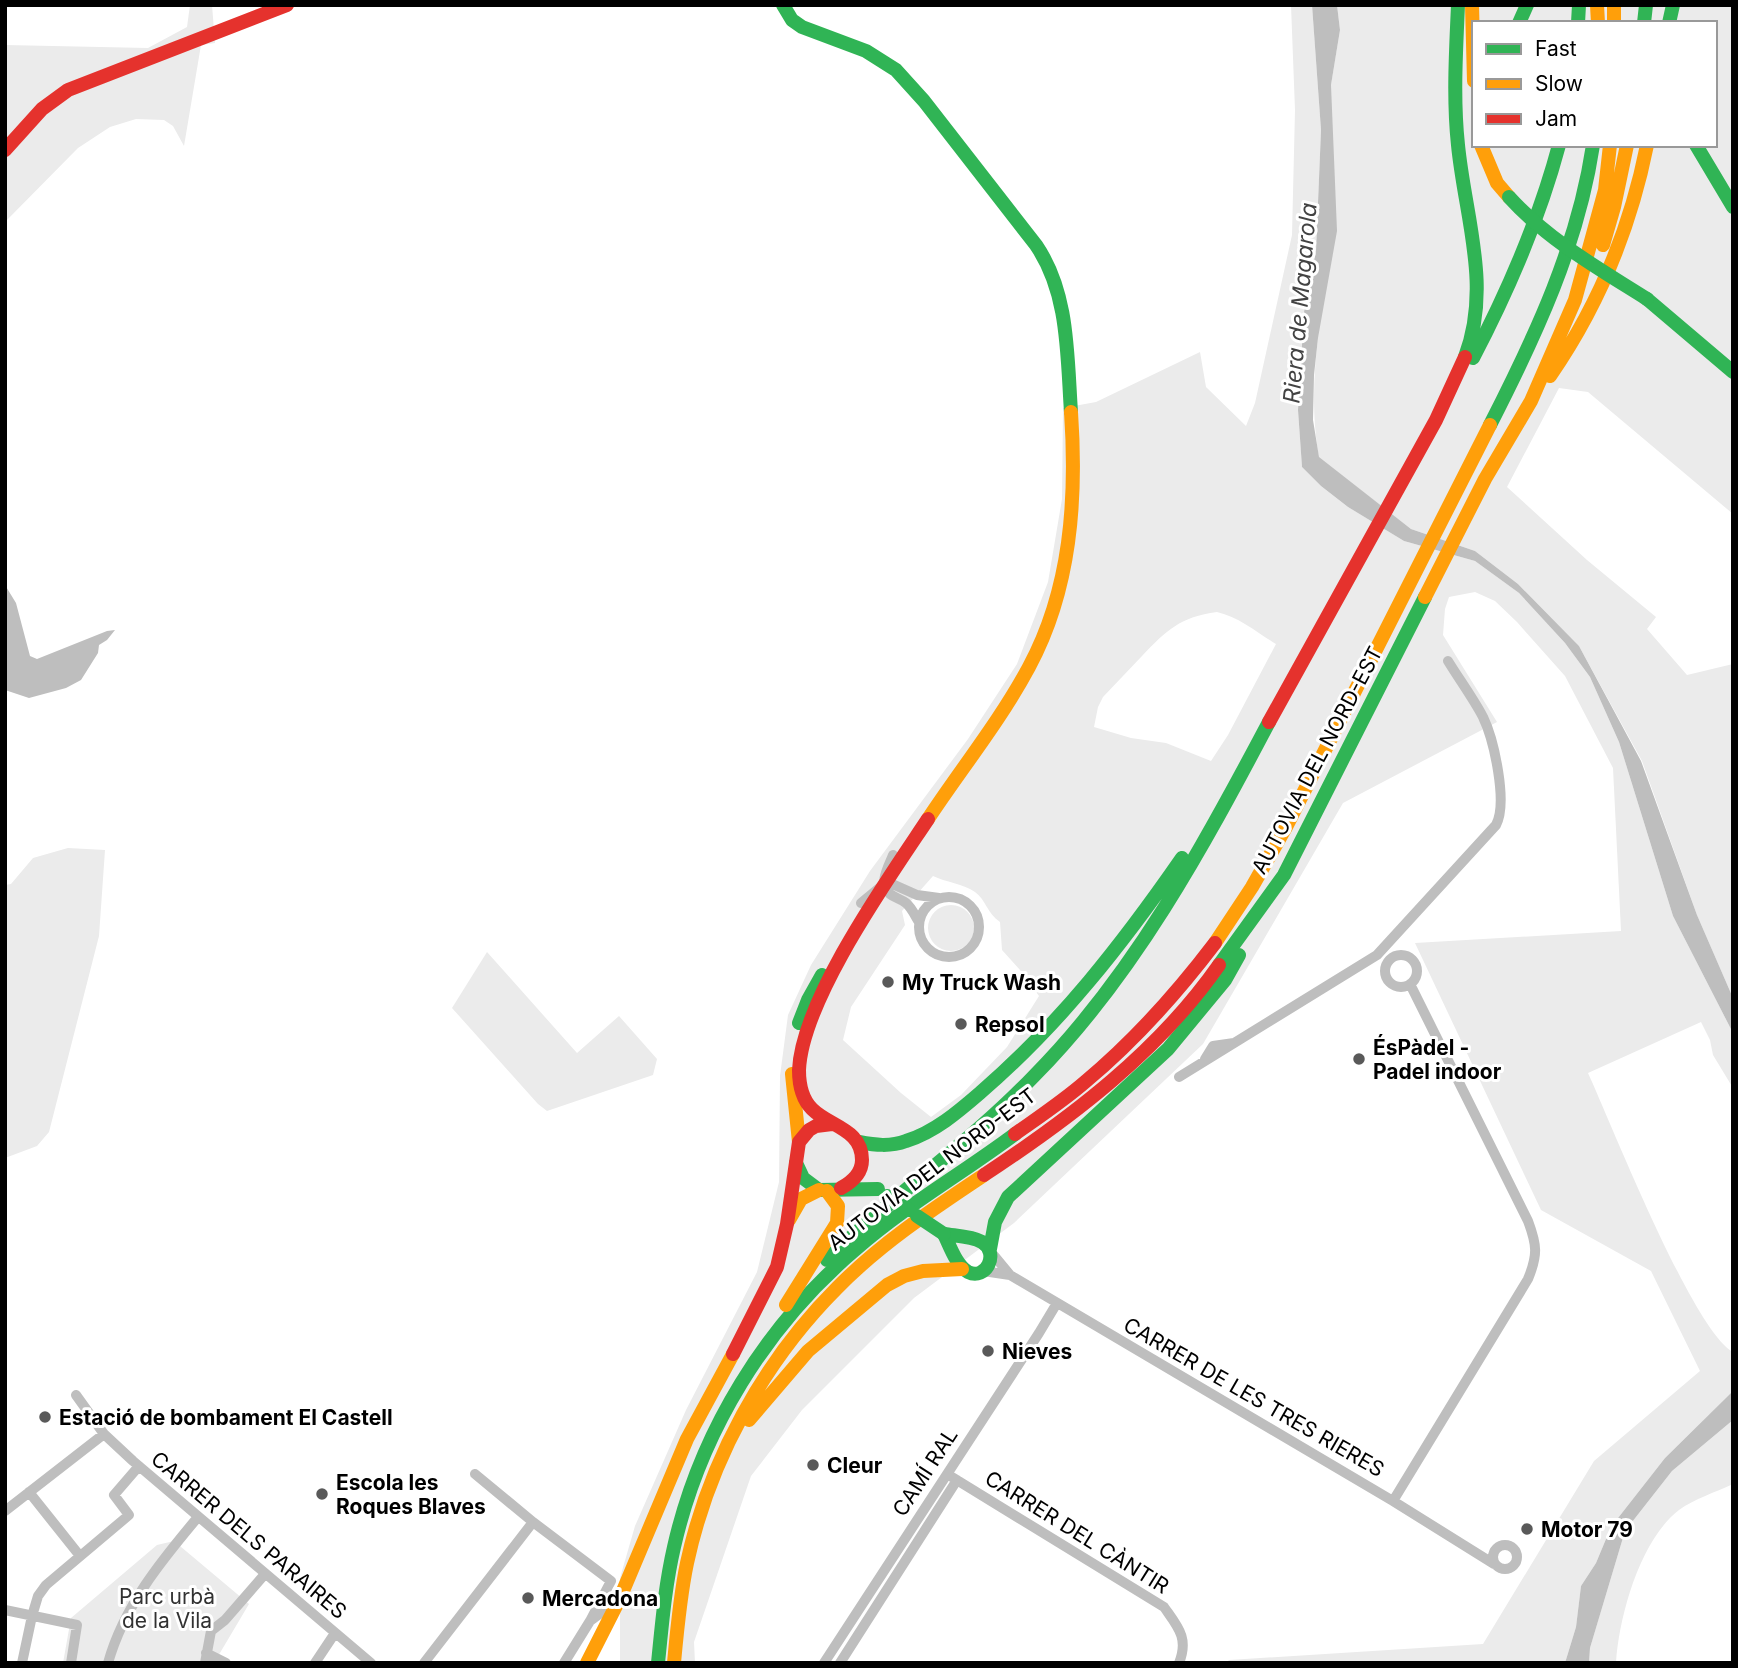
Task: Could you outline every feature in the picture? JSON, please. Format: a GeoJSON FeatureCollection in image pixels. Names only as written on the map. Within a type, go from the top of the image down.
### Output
{"type":"FeatureCollection","features":[{"type":"Feature","properties":{"kind":"main road"},"geometry":{"type":"LineString","coordinates":[[5,150],[42,109],[68,90],[287,5]]}},
{"type":"Feature","properties":{"kind":"main road"},"geometry":{"type":"LineString","coordinates":[[587,1663],[620,1598],[687,1439],[777,1267],[787,1224],[799,1142],[792,1066],[800,1019],[808,1000],[866,903],[1007,705],[1035,655],[1058,596],[1069,551],[1074,492],[1068,375],[1058,289],[1043,255],[1003,201],[898,74],[874,56],[802,27],[792,20],[783,5]]}},
{"type":"Feature","properties":{"kind":"main road"},"geometry":{"type":"LineString","coordinates":[[795,1306],[820,1268],[847,1240],[948,1155],[1033,1078],[1070,1038],[1112,985],[1152,929],[1194,859],[1445,402],[1471,341],[1477,313],[1478,290],[1476,257],[1460,162],[1455,112],[1458,5]]}},
{"type":"Feature","properties":{"kind":"main road"},"geometry":{"type":"LineString","coordinates":[[1520,21],[1527,5]]}},
{"type":"Feature","properties":{"kind":"main road"},"geometry":{"type":"LineString","coordinates":[[1482,147],[1493,176],[1508,197],[1538,228],[1647,299],[1733,372]]}},
{"type":"Feature","properties":{"kind":"main road"},"geometry":{"type":"LineString","coordinates":[[1491,147],[1508,197]]}},
{"type":"Feature","properties":{"kind":"main road"},"geometry":{"type":"LineString","coordinates":[[1445,402],[1455,390],[1498,311],[1526,250],[1548,190],[1559,147]]}},
{"type":"Feature","properties":{"kind":"main road","name":"AUTOVIA DEL NORD-EST"},"geometry":{"type":"LineString","coordinates":[[658,1663],[659,1632],[671,1558],[696,1475],[707,1446],[739,1384],[779,1325],[795,1306],[855,1249],[928,1193],[1015,1135],[1102,1068],[1208,954],[1268,860],[1363,677],[1556,290],[1587,193],[1593,147]]}},
{"type":"Feature","properties":{"kind":"main road","name":"AUTOVIA DEL NORD-EST"},"geometry":{"type":"LineString","coordinates":[[674,1663],[682,1587],[698,1521],[715,1475],[752,1395],[794,1338],[836,1289],[864,1263],[938,1206],[1024,1149],[1106,1088],[1161,1034],[1214,973],[1283,875],[1485,479],[1531,401],[1553,352],[1575,300],[1592,243],[1605,190],[1610,147]]}},
{"type":"Feature","properties":{"kind":"main road"},"geometry":{"type":"LineString","coordinates":[[1553,352],[1579,309],[1595,270],[1614,207],[1627,147]]}},
{"type":"Feature","properties":{"kind":"main road"},"geometry":{"type":"LineString","coordinates":[[1531,401],[1566,354],[1595,303],[1627,225],[1646,147]]}},
{"type":"Feature","properties":{"kind":"main road"},"geometry":{"type":"LineString","coordinates":[[1697,147],[1733,206]]}},
{"type":"Feature","properties":{"kind":"main road"},"geometry":{"type":"LineString","coordinates":[[896,859],[884,884],[866,903],[821,997],[804,1039],[800,1069],[803,1096],[814,1110],[832,1124],[845,1128],[859,1142],[881,1146],[914,1138],[946,1120],[1027,1050],[1075,999],[1143,916],[1233,776],[1274,703],[1291,679]]}},
{"type":"Feature","properties":{"kind":"main road"},"geometry":{"type":"LineString","coordinates":[[944,1234],[959,1262],[973,1274],[984,1271],[990,1264],[991,1232],[1008,1197],[1168,1049],[1225,979],[1277,892],[1283,875]]}},
{"type":"Feature","properties":{"kind":"main road"},"geometry":{"type":"LineString","coordinates":[[799,1142],[816,1126],[832,1124]]}},
{"type":"Feature","properties":{"kind":"main road"},"geometry":{"type":"LineString","coordinates":[[859,1142],[862,1162],[883,1192],[944,1234],[983,1241],[991,1251]]}},
{"type":"Feature","properties":{"kind":"main road"},"geometry":{"type":"LineString","coordinates":[[787,1224],[802,1199],[848,1185],[857,1175],[862,1162]]}},
{"type":"Feature","properties":{"kind":"main road"},"geometry":{"type":"LineString","coordinates":[[796,1163],[803,1178],[829,1190],[883,1192]]}},
{"type":"Feature","properties":{"kind":"main road"},"geometry":{"type":"LineString","coordinates":[[779,1325],[786,1304],[837,1223],[838,1206],[829,1190]]}},
{"type":"Feature","properties":{"kind":"main road"},"geometry":{"type":"LineString","coordinates":[[959,1262],[961,1244],[971,1238]]}},
{"type":"Feature","properties":{"kind":"main road"},"geometry":{"type":"LineString","coordinates":[[738,1428],[750,1420],[808,1351],[887,1285],[918,1270],[942,1268],[959,1262]]}},
{"type":"Feature","properties":{"kind":"street"},"geometry":{"type":"LineString","coordinates":[[1180,1077],[1384,949],[1485,839],[1501,816],[1502,801],[1483,718],[1447,661]]}},
{"type":"Feature","properties":{"kind":"street"},"geometry":{"type":"LineString","coordinates":[[896,859],[901,886]]}},
{"type":"Feature","properties":{"kind":"street"},"geometry":{"type":"LineString","coordinates":[[866,903],[885,897],[905,902],[919,922],[921,937],[932,951],[949,956],[969,948],[978,933],[976,915],[965,902],[957,898],[917,895],[901,886],[884,884],[893,897]]}},
{"type":"Feature","properties":{"kind":"street"},"geometry":{"type":"LineString","coordinates":[[919,922],[926,907],[939,898]]}},
{"type":"Feature","properties":{"kind":"street"},"geometry":{"type":"LineString","coordinates":[[1393,1501],[1528,1279],[1536,1254],[1528,1221],[1410,984]]}},
{"type":"Feature","properties":{"kind":"street","name":"CARRER DE LES TRES RIERES"},"geometry":{"type":"LineString","coordinates":[[991,1251],[1010,1275],[1393,1501],[1494,1564]]}},
{"type":"Feature","properties":{"kind":"street","name":"CARRER DE LES TRES RIERES"},"geometry":{"type":"LineString","coordinates":[[984,1271],[1010,1275]]}},
{"type":"Feature","properties":{"kind":"street","name":"CAMÍ RAL"},"geometry":{"type":"LineString","coordinates":[[824,1663],[1057,1303]]}},
{"type":"Feature","properties":{"kind":"street","name":"CARRER DELS PARAIRES"},"geometry":{"type":"LineString","coordinates":[[76,1395],[104,1434],[139,1466],[371,1663]]}},
{"type":"Feature","properties":{"kind":"street"},"geometry":{"type":"LineString","coordinates":[[5,1511],[104,1434]]}},
{"type":"Feature","properties":{"kind":"street"},"geometry":{"type":"LineString","coordinates":[[22,1663],[38,1596],[46,1585],[129,1515],[114,1496],[139,1466]]}},
{"type":"Feature","properties":{"kind":"street"},"geometry":{"type":"LineString","coordinates":[[475,1474],[611,1581],[564,1663]]}},
{"type":"Feature","properties":{"kind":"street","name":"CARRER DEL CÀNTIR"},"geometry":{"type":"LineString","coordinates":[[947,1474],[1164,1607],[1180,1630],[1185,1648],[1179,1663]]}},
{"type":"Feature","properties":{"kind":"street","name":"CAMÍ RAL"},"geometry":{"type":"LineString","coordinates":[[840,1663],[957,1480]]}},
{"type":"Feature","properties":{"kind":"street"},"geometry":{"type":"LineString","coordinates":[[29,1492],[80,1556]]}},
{"type":"Feature","properties":{"kind":"street"},"geometry":{"type":"LineString","coordinates":[[108,1663],[130,1607],[169,1551],[198,1517]]}},
{"type":"Feature","properties":{"kind":"street"},"geometry":{"type":"LineString","coordinates":[[424,1663],[533,1522]]}},
{"type":"Feature","properties":{"kind":"street"},"geometry":{"type":"LineString","coordinates":[[1478,1554],[1494,1550],[1501,1545],[1509,1545],[1516,1551],[1517,1559],[1510,1569],[1502,1569],[1494,1564],[1494,1550]]}},
{"type":"Feature","properties":{"kind":"street"},"geometry":{"type":"LineString","coordinates":[[224,1662],[205,1658],[211,1631],[225,1620],[265,1574]]}},
{"type":"Feature","properties":{"kind":"street"},"geometry":{"type":"LineString","coordinates":[[590,1621],[620,1598]]}},
{"type":"Feature","properties":{"kind":"street"},"geometry":{"type":"LineString","coordinates":[[5,1610],[77,1625],[71,1663]]}},
{"type":"Feature","properties":{"kind":"street"},"geometry":{"type":"LineString","coordinates":[[315,1663],[335,1633]]}},
{"type":"Feature","properties":{"kind":"green space"},"geometry":{"type":"Polygon","coordinates":[[[190,5],[212,5],[215,43],[201,45],[184,146],[173,126],[164,120],[136,119],[110,127],[78,148],[5,222],[5,45],[148,48],[187,27],[190,5]]]}},
{"type":"Feature","properties":{"kind":"green space"},"geometry":{"type":"Polygon","coordinates":[[[1291,5],[1312,5],[1321,130],[1316,251],[1304,312],[1298,410],[1302,467],[1348,507],[1404,541],[1475,561],[1519,593],[1565,643],[1590,677],[1619,742],[1673,916],[1733,1033],[1733,1088],[1713,1055],[1710,1040],[1701,1022],[1588,1073],[1633,1178],[1676,1268],[1716,1336],[1733,1352],[1733,1391],[1665,1458],[1611,1527],[1596,1563],[1581,1586],[1576,1627],[1565,1663],[1226,1663],[1229,1660],[1483,1644],[1594,1461],[1700,1371],[1651,1271],[1541,1210],[1415,943],[1621,931],[1613,768],[1565,676],[1517,622],[1495,601],[1475,592],[1449,597],[1443,635],[1497,722],[1343,803],[1203,1044],[1014,1223],[914,1298],[802,1410],[751,1476],[694,1642],[695,1663],[620,1663],[620,1578],[635,1526],[686,1410],[757,1272],[779,1182],[780,1076],[788,1015],[811,965],[870,871],[968,739],[1017,664],[1048,582],[1062,499],[1063,408],[1096,402],[1200,352],[1206,387],[1246,426],[1255,403],[1292,235],[1295,110],[1291,5]],[[1217,612],[1184,621],[1159,639],[1103,697],[1094,727],[1131,738],[1166,743],[1211,761],[1228,735],[1276,644],[1240,621],[1217,612]],[[933,876],[902,911],[905,925],[851,1007],[843,1040],[931,1117],[961,1095],[1007,1047],[1039,996],[1002,950],[1000,922],[979,895],[933,876]]]}},
{"type":"Feature","properties":{"kind":"green space"},"geometry":{"type":"Polygon","coordinates":[[[1337,5],[1733,5],[1733,514],[1588,392],[1559,388],[1507,487],[1587,560],[1656,617],[1647,629],[1687,675],[1733,664],[1733,998],[1697,915],[1642,761],[1579,646],[1518,584],[1475,551],[1411,529],[1319,458],[1314,384],[1331,85],[1340,30],[1337,5]]]}},
{"type":"Feature","properties":{"kind":"green space"},"geometry":{"type":"Polygon","coordinates":[[[68,848],[105,850],[99,936],[49,1132],[37,1146],[5,1158],[5,885],[11,884],[33,858],[68,848]]]}},
{"type":"Feature","properties":{"kind":"green space"},"geometry":{"type":"Polygon","coordinates":[[[951,905],[967,912],[974,928],[967,944],[951,951],[935,944],[928,928],[935,912],[951,905]]]}},
{"type":"Feature","properties":{"kind":"green space"},"geometry":{"type":"Polygon","coordinates":[[[487,952],[577,1053],[619,1016],[657,1059],[653,1075],[547,1111],[452,1008],[487,952]]]}},
{"type":"Feature","properties":{"kind":"green space"},"geometry":{"type":"Polygon","coordinates":[[[1733,1420],[1733,1484],[1685,1506],[1665,1523],[1653,1540],[1634,1580],[1622,1623],[1616,1663],[1589,1663],[1590,1648],[1625,1531],[1672,1471],[1733,1420]]]}},
{"type":"Feature","properties":{"kind":"green space","name":"Parc urbà de la Vila"},"geometry":{"type":"Polygon","coordinates":[[[174,1541],[249,1604],[214,1663],[63,1663],[71,1618],[157,1545],[174,1541]]]}},
{"type":"Feature","properties":{"kind":"shaded area"},"geometry":{"type":"Polygon","coordinates":[[[1312,5],[1337,5],[1340,30],[1331,85],[1337,231],[1314,375],[1313,420],[1319,457],[1411,529],[1475,551],[1518,584],[1579,646],[1641,761],[1697,915],[1733,998],[1733,1033],[1673,916],[1619,742],[1590,677],[1565,643],[1519,593],[1475,561],[1404,541],[1348,507],[1302,467],[1298,410],[1304,312],[1316,251],[1321,130],[1312,5]]]}},
{"type":"Feature","properties":{"kind":"shaded area"},"geometry":{"type":"Polygon","coordinates":[[[5,585],[16,603],[30,656],[37,659],[115,630],[99,645],[98,653],[81,680],[66,688],[29,698],[5,690],[5,585]]]}},
{"type":"Feature","properties":{"kind":"shaded area"},"geometry":{"type":"Polygon","coordinates":[[[1733,1391],[1733,1420],[1672,1471],[1625,1531],[1590,1648],[1589,1663],[1565,1663],[1576,1627],[1581,1586],[1596,1563],[1611,1527],[1665,1458],[1733,1391]]]}},
{"type":"Feature","properties":{"kind":"traffic: fast"},"geometry":{"type":"LineString","coordinates":[[783,5],[792,20],[802,27],[866,51],[896,70],[924,101],[1036,245],[1047,264],[1061,304],[1071,412]]}},
{"type":"Feature","properties":{"kind":"traffic: fast"},"geometry":{"type":"LineString","coordinates":[[1458,5],[1456,127],[1476,278],[1473,330],[1465,357]]}},
{"type":"Feature","properties":{"kind":"traffic: fast"},"geometry":{"type":"LineString","coordinates":[[1520,21],[1527,5]]}},
{"type":"Feature","properties":{"kind":"traffic: fast"},"geometry":{"type":"LineString","coordinates":[[1578,21],[1579,5]]}},
{"type":"Feature","properties":{"kind":"traffic: fast"},"geometry":{"type":"LineString","coordinates":[[1644,21],[1646,5]]}},
{"type":"Feature","properties":{"kind":"traffic: fast"},"geometry":{"type":"LineString","coordinates":[[1669,21],[1673,5]]}},
{"type":"Feature","properties":{"kind":"traffic: fast"},"geometry":{"type":"LineString","coordinates":[[1473,358],[1522,254],[1558,147]]}},
{"type":"Feature","properties":{"kind":"traffic: fast"},"geometry":{"type":"LineString","coordinates":[[1490,425],[1539,323],[1566,254],[1593,147]]}},
{"type":"Feature","properties":{"kind":"traffic: fast"},"geometry":{"type":"LineString","coordinates":[[1697,147],[1733,207]]}},
{"type":"Feature","properties":{"kind":"traffic: fast"},"geometry":{"type":"LineString","coordinates":[[1509,197],[1557,240],[1647,299]]}},
{"type":"Feature","properties":{"kind":"traffic: fast"},"geometry":{"type":"LineString","coordinates":[[1647,299],[1733,372]]}},
{"type":"Feature","properties":{"kind":"traffic: fast"},"geometry":{"type":"LineString","coordinates":[[1219,965],[1284,875],[1425,597]]}},
{"type":"Feature","properties":{"kind":"traffic: fast"},"geometry":{"type":"LineString","coordinates":[[827,1260],[1009,1100],[1070,1037],[1104,996],[1135,953],[1192,862],[1269,722]]}},
{"type":"Feature","properties":{"kind":"traffic: fast"},"geometry":{"type":"LineString","coordinates":[[859,1142],[888,1145],[917,1137],[946,1120],[981,1092],[1037,1039],[1089,981],[1137,921],[1182,858]]}},
{"type":"Feature","properties":{"kind":"traffic: fast"},"geometry":{"type":"LineString","coordinates":[[990,1249],[995,1222],[1008,1197],[1168,1049],[1225,980],[1239,955]]}},
{"type":"Feature","properties":{"kind":"traffic: fast"},"geometry":{"type":"LineString","coordinates":[[799,1023],[822,975]]}},
{"type":"Feature","properties":{"kind":"traffic: fast"},"geometry":{"type":"LineString","coordinates":[[658,1663],[668,1576],[686,1504],[719,1422],[741,1383],[793,1311],[856,1249],[894,1218],[1015,1134]]}},
{"type":"Feature","properties":{"kind":"traffic: fast"},"geometry":{"type":"LineString","coordinates":[[796,1163],[803,1178],[819,1190],[878,1189]]}},
{"type":"Feature","properties":{"kind":"traffic: fast"},"geometry":{"type":"LineString","coordinates":[[887,1196],[909,1210]]}},
{"type":"Feature","properties":{"kind":"traffic: fast"},"geometry":{"type":"LineString","coordinates":[[917,1216],[944,1234]]}},
{"type":"Feature","properties":{"kind":"traffic: fast"},"geometry":{"type":"LineString","coordinates":[[944,1234],[982,1242],[990,1253],[985,1269],[975,1274],[964,1269],[944,1234]]}},
{"type":"Feature","properties":{"kind":"traffic: slow"},"geometry":{"type":"LineString","coordinates":[[1472,5],[1472,21]]}},
{"type":"Feature","properties":{"kind":"traffic: slow"},"geometry":{"type":"LineString","coordinates":[[1597,5],[1598,21]]}},
{"type":"Feature","properties":{"kind":"traffic: slow"},"geometry":{"type":"LineString","coordinates":[[1614,5],[1614,21]]}},
{"type":"Feature","properties":{"kind":"traffic: slow"},"geometry":{"type":"LineString","coordinates":[[1482,147],[1497,183],[1509,197]]}},
{"type":"Feature","properties":{"kind":"traffic: slow"},"geometry":{"type":"LineString","coordinates":[[1425,597],[1485,479],[1531,401],[1575,300],[1605,190],[1610,147]]}},
{"type":"Feature","properties":{"kind":"traffic: slow"},"geometry":{"type":"LineString","coordinates":[[1603,245],[1627,147]]}},
{"type":"Feature","properties":{"kind":"traffic: slow"},"geometry":{"type":"LineString","coordinates":[[1550,376],[1583,322],[1610,266],[1632,207],[1647,147]]}},
{"type":"Feature","properties":{"kind":"traffic: slow"},"geometry":{"type":"LineString","coordinates":[[928,819],[1018,687],[1043,637],[1054,606],[1068,543],[1071,510],[1071,412]]}},
{"type":"Feature","properties":{"kind":"traffic: slow"},"geometry":{"type":"LineString","coordinates":[[1215,943],[1252,887],[1286,827],[1490,425]]}},
{"type":"Feature","properties":{"kind":"traffic: slow"},"geometry":{"type":"LineString","coordinates":[[792,1074],[799,1142]]}},
{"type":"Feature","properties":{"kind":"traffic: slow"},"geometry":{"type":"LineString","coordinates":[[674,1663],[682,1588],[697,1525],[709,1487],[725,1451],[742,1415],[763,1381],[810,1317],[854,1272],[908,1228],[984,1175]]}},
{"type":"Feature","properties":{"kind":"traffic: slow"},"geometry":{"type":"LineString","coordinates":[[789,1220],[801,1199],[819,1190]]}},
{"type":"Feature","properties":{"kind":"traffic: slow"},"geometry":{"type":"LineString","coordinates":[[786,1305],[837,1223],[838,1206],[827,1191]]}},
{"type":"Feature","properties":{"kind":"traffic: slow"},"geometry":{"type":"LineString","coordinates":[[749,1420],[808,1351],[887,1285],[904,1276],[923,1271],[962,1269]]}},
{"type":"Feature","properties":{"kind":"traffic: slow"},"geometry":{"type":"LineString","coordinates":[[587,1663],[620,1598],[687,1439],[733,1354]]}},
{"type":"Feature","properties":{"kind":"traffic: jam"},"geometry":{"type":"LineString","coordinates":[[5,150],[42,109],[68,90],[287,5]]}},
{"type":"Feature","properties":{"kind":"traffic: jam"},"geometry":{"type":"LineString","coordinates":[[1269,722],[1436,420],[1465,357]]}},
{"type":"Feature","properties":{"kind":"traffic: jam"},"geometry":{"type":"LineString","coordinates":[[841,1188],[858,1173],[862,1165],[861,1150],[851,1135],[819,1115],[806,1101],[799,1075],[804,1042],[815,1010],[850,941],[928,819]]}},
{"type":"Feature","properties":{"kind":"traffic: jam"},"geometry":{"type":"LineString","coordinates":[[1015,1134],[1103,1067],[1170,998],[1215,943]]}},
{"type":"Feature","properties":{"kind":"traffic: jam"},"geometry":{"type":"LineString","coordinates":[[984,1175],[1049,1130],[1112,1081],[1169,1026],[1219,965]]}},
{"type":"Feature","properties":{"kind":"traffic: jam"},"geometry":{"type":"LineString","coordinates":[[733,1354],[777,1267],[787,1224],[799,1142],[816,1126],[832,1124]]}},
{"type":"Feature","properties":{"kind":"place","name":"My Truck Wash"},"geometry":{"type":"Point","coordinates":[888,982]}},
{"type":"Feature","properties":{"kind":"place","name":"Repsol"},"geometry":{"type":"Point","coordinates":[961,1024]}},
{"type":"Feature","properties":{"kind":"place","name":"ÉsPàdel - Padel indoor"},"geometry":{"type":"Point","coordinates":[1359,1059]}},
{"type":"Feature","properties":{"kind":"place","name":"Nieves"},"geometry":{"type":"Point","coordinates":[988,1351]}},
{"type":"Feature","properties":{"kind":"place","name":"Estació de bombament El Castell"},"geometry":{"type":"Point","coordinates":[45,1417]}},
{"type":"Feature","properties":{"kind":"place","name":"Cleur"},"geometry":{"type":"Point","coordinates":[813,1465]}},
{"type":"Feature","properties":{"kind":"place","name":"Escola les Roques Blaves"},"geometry":{"type":"Point","coordinates":[322,1494]}},
{"type":"Feature","properties":{"kind":"place","name":"Motor 79"},"geometry":{"type":"Point","coordinates":[1527,1529]}},
{"type":"Feature","properties":{"kind":"place","name":"Mercadona"},"geometry":{"type":"Point","coordinates":[528,1598]}},
{"type":"Feature","properties":{"kind":"water label","name":"Riera de Magarola"},"geometry":{"type":"Point","coordinates":[1300,303]}}]}
